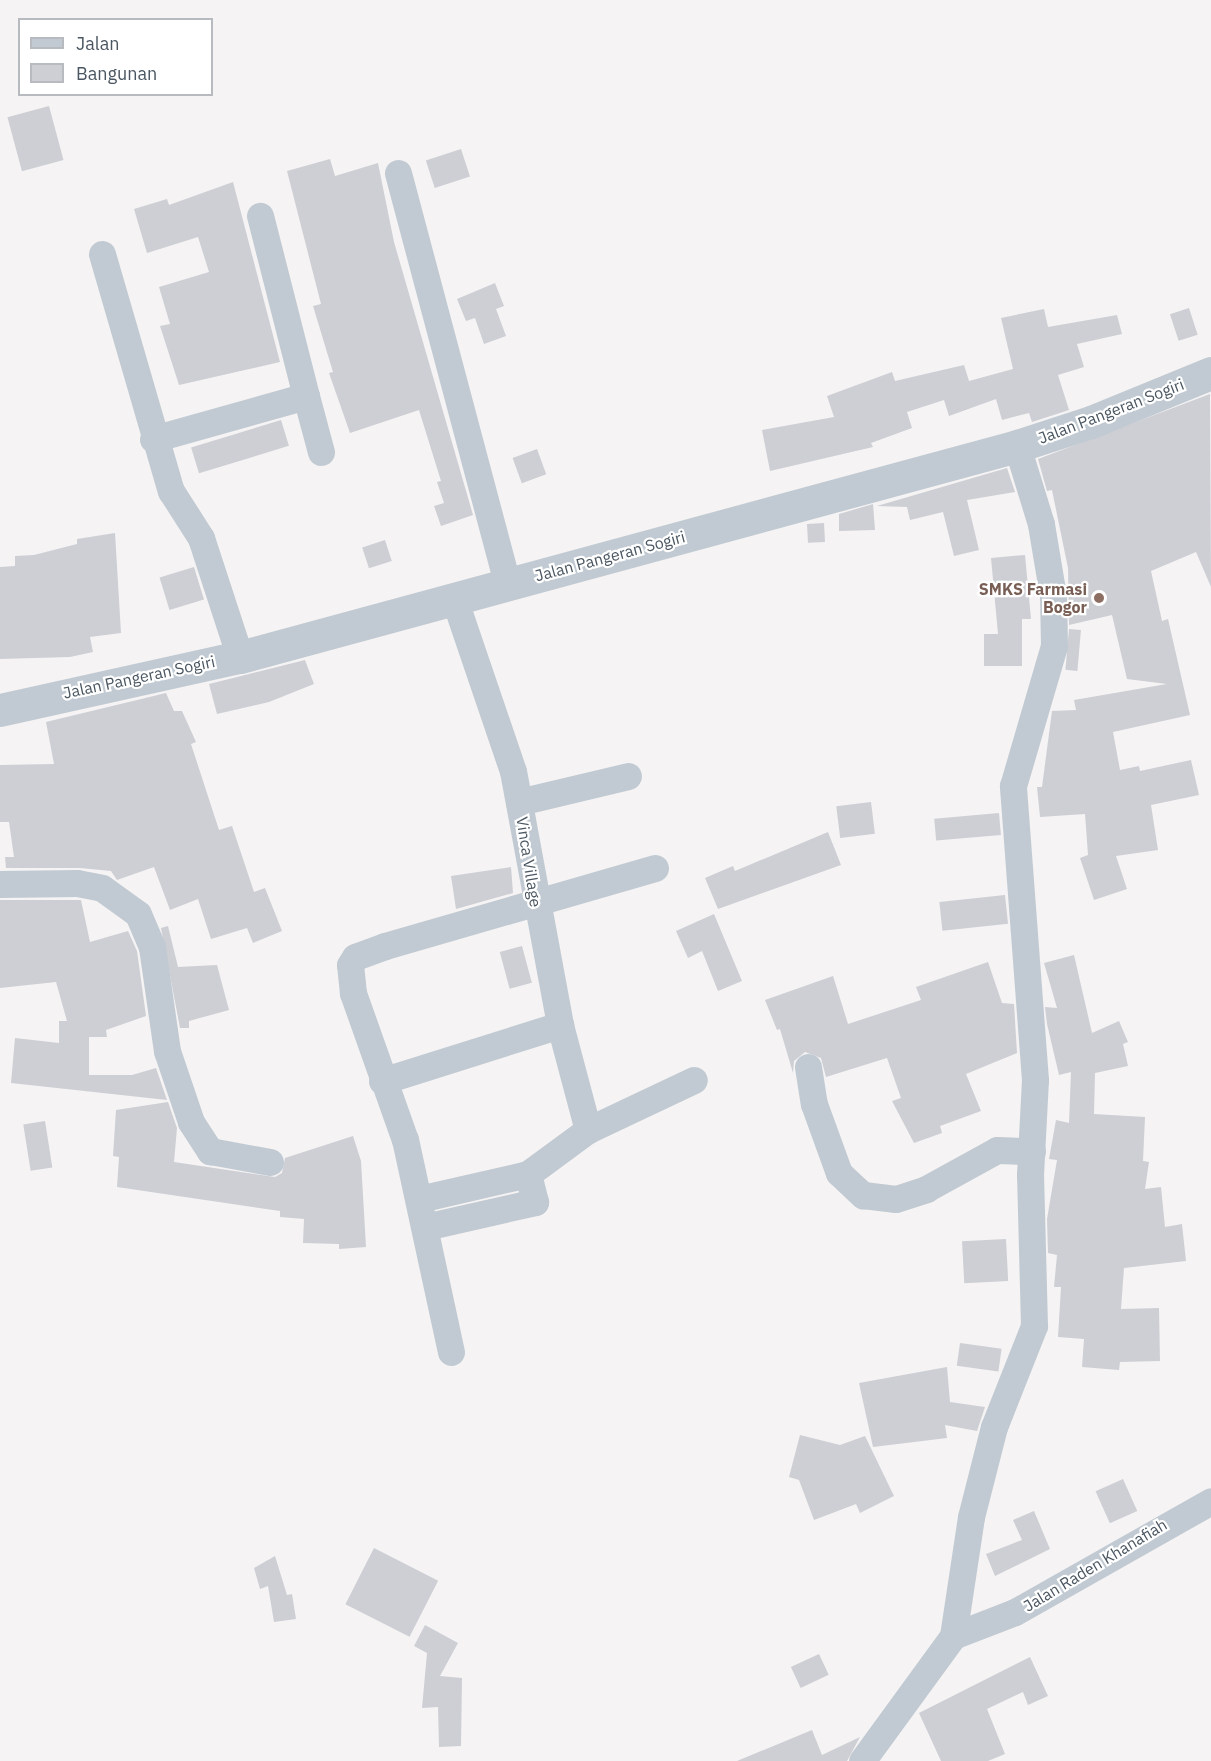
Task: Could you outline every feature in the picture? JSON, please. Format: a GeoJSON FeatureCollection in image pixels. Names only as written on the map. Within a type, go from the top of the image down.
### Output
{"type":"FeatureCollection","features":[{"type":"Feature","properties":{"kind":"street"},"geometry":{"type":"LineString","coordinates":[[398,174],[507,584]]}},
{"type":"Feature","properties":{"kind":"street"},"geometry":{"type":"LineString","coordinates":[[260,216],[321,452]]}},
{"type":"Feature","properties":{"kind":"street"},"geometry":{"type":"LineString","coordinates":[[102,254],[153,439],[175,499],[201,538],[240,657]]}},
{"type":"Feature","properties":{"kind":"street","name":"Jalan Pangeran Sogiri"},"geometry":{"type":"LineString","coordinates":[[0,710],[240,657],[1017,446],[1091,422],[1211,373]]}},
{"type":"Feature","properties":{"kind":"street"},"geometry":{"type":"LineString","coordinates":[[153,439],[306,396]]}},
{"type":"Feature","properties":{"kind":"street"},"geometry":{"type":"LineString","coordinates":[[862,1761],[953,1636],[971,1517],[994,1427],[1034,1326],[1032,1151],[1034,1045],[1013,786],[1054,646],[1053,596],[1041,524],[1017,446]]}},
{"type":"Feature","properties":{"kind":"street","name":"Vinca Village"},"geometry":{"type":"LineString","coordinates":[[454,598],[519,802],[560,1025],[588,1130]]}},
{"type":"Feature","properties":{"kind":"street"},"geometry":{"type":"LineString","coordinates":[[519,802],[628,776]]}},
{"type":"Feature","properties":{"kind":"street"},"geometry":{"type":"LineString","coordinates":[[451,1352],[405,1140],[382,1081],[348,973],[355,957],[655,868]]}},
{"type":"Feature","properties":{"kind":"street"},"geometry":{"type":"LineString","coordinates":[[0,884],[77,882],[102,888],[138,914],[152,947],[166,1051],[191,1122],[210,1151],[270,1162]]}},
{"type":"Feature","properties":{"kind":"street"},"geometry":{"type":"LineString","coordinates":[[382,1081],[560,1025]]}},
{"type":"Feature","properties":{"kind":"street"},"geometry":{"type":"LineString","coordinates":[[808,1067],[814,1104],[838,1173],[863,1195],[896,1199],[926,1189],[997,1150],[1032,1151]]}},
{"type":"Feature","properties":{"kind":"street"},"geometry":{"type":"LineString","coordinates":[[419,1199],[528,1174],[588,1130],[693,1080]]}},
{"type":"Feature","properties":{"kind":"street"},"geometry":{"type":"LineString","coordinates":[[425,1227],[535,1202],[528,1174]]}},
{"type":"Feature","properties":{"kind":"street","name":"Jalan Raden Khanafiah"},"geometry":{"type":"LineString","coordinates":[[953,1636],[1016,1612],[1211,1501]]}},
{"type":"Feature","properties":{"kind":"building"},"geometry":{"type":"Polygon","coordinates":[[[49,106],[63,160],[22,171],[7,117],[49,106]]]}},
{"type":"Feature","properties":{"kind":"building"},"geometry":{"type":"Polygon","coordinates":[[[461,149],[470,177],[435,188],[426,160],[461,149]]]}},
{"type":"Feature","properties":{"kind":"building"},"geometry":{"type":"Polygon","coordinates":[[[330,159],[335,176],[378,163],[394,242],[473,515],[441,526],[434,506],[444,503],[437,482],[441,481],[419,410],[350,433],[329,373],[333,372],[313,306],[321,304],[287,171],[330,159]]]}},
{"type":"Feature","properties":{"kind":"building"},"geometry":{"type":"Polygon","coordinates":[[[233,182],[280,362],[179,385],[160,326],[170,324],[159,287],[209,272],[198,237],[147,253],[134,209],[167,199],[169,205],[233,182]]]}},
{"type":"Feature","properties":{"kind":"building"},"geometry":{"type":"Polygon","coordinates":[[[495,283],[504,306],[496,309],[506,336],[484,344],[475,318],[466,321],[457,299],[495,283]]]}},
{"type":"Feature","properties":{"kind":"building"},"geometry":{"type":"Polygon","coordinates":[[[1189,308],[1198,335],[1179,341],[1170,314],[1189,308]]]}},
{"type":"Feature","properties":{"kind":"building"},"geometry":{"type":"Polygon","coordinates":[[[1044,309],[1048,327],[1117,315],[1122,334],[1077,344],[1084,367],[1058,375],[1069,410],[1032,422],[1029,413],[1002,420],[996,399],[949,416],[944,400],[907,412],[912,428],[871,443],[873,447],[770,471],[762,430],[834,417],[827,396],[892,372],[895,381],[964,365],[969,381],[1013,369],[1001,318],[1044,309]]]}},
{"type":"Feature","properties":{"kind":"building"},"geometry":{"type":"Polygon","coordinates":[[[1210,394],[1211,587],[1196,552],[1151,571],[1162,621],[1168,619],[1190,715],[1113,732],[1120,770],[1139,766],[1140,771],[1191,760],[1199,795],[1151,805],[1158,850],[1116,856],[1127,889],[1094,900],[1080,858],[1088,855],[1085,814],[1040,817],[1037,787],[1042,787],[1052,711],[1076,710],[1074,700],[1167,684],[1127,679],[1112,615],[1069,625],[1068,568],[1052,490],[1047,491],[1038,459],[1210,394]]]}},
{"type":"Feature","properties":{"kind":"building"},"geometry":{"type":"Polygon","coordinates":[[[281,420],[289,446],[199,473],[191,447],[281,420]]]}},
{"type":"Feature","properties":{"kind":"building"},"geometry":{"type":"Polygon","coordinates":[[[537,449],[546,474],[522,483],[513,458],[537,449]]]}},
{"type":"Feature","properties":{"kind":"building"},"geometry":{"type":"Polygon","coordinates":[[[1007,468],[1015,492],[967,500],[979,550],[954,556],[943,512],[910,520],[907,507],[877,506],[1007,468]]]}},
{"type":"Feature","properties":{"kind":"building"},"geometry":{"type":"Polygon","coordinates":[[[873,504],[875,530],[839,531],[839,514],[873,504]]]}},
{"type":"Feature","properties":{"kind":"building"},"geometry":{"type":"Polygon","coordinates":[[[824,523],[825,542],[808,543],[807,524],[824,523]]]}},
{"type":"Feature","properties":{"kind":"building"},"geometry":{"type":"Polygon","coordinates":[[[115,533],[121,633],[90,637],[93,652],[70,657],[0,659],[0,567],[15,566],[15,556],[34,555],[77,544],[77,539],[115,533]]]}},
{"type":"Feature","properties":{"kind":"building"},"geometry":{"type":"Polygon","coordinates":[[[385,540],[392,561],[369,568],[362,547],[385,540]]]}},
{"type":"Feature","properties":{"kind":"building"},"geometry":{"type":"Polygon","coordinates":[[[1025,555],[1031,619],[1022,619],[1022,666],[984,666],[984,634],[998,634],[991,558],[1025,555]]]}},
{"type":"Feature","properties":{"kind":"building"},"geometry":{"type":"Polygon","coordinates":[[[194,567],[204,600],[170,610],[160,578],[194,567]]]}},
{"type":"Feature","properties":{"kind":"building"},"geometry":{"type":"Polygon","coordinates":[[[1069,629],[1081,630],[1077,671],[1065,670],[1069,629]]]}},
{"type":"Feature","properties":{"kind":"building"},"geometry":{"type":"Polygon","coordinates":[[[305,660],[314,684],[269,702],[217,714],[209,684],[305,660]]]}},
{"type":"Feature","properties":{"kind":"building"},"geometry":{"type":"Polygon","coordinates":[[[166,693],[174,711],[182,711],[196,742],[191,744],[219,830],[232,826],[254,892],[265,888],[282,931],[253,943],[247,928],[211,939],[198,899],[170,910],[154,867],[117,880],[111,871],[80,868],[6,868],[5,857],[14,857],[9,822],[0,822],[0,765],[54,764],[46,722],[166,693]]]}},
{"type":"Feature","properties":{"kind":"building"},"geometry":{"type":"Polygon","coordinates":[[[871,802],[875,834],[840,838],[836,806],[871,802]]]}},
{"type":"Feature","properties":{"kind":"building"},"geometry":{"type":"Polygon","coordinates":[[[999,813],[1001,835],[936,841],[934,819],[999,813]]]}},
{"type":"Feature","properties":{"kind":"building"},"geometry":{"type":"Polygon","coordinates":[[[828,832],[841,865],[718,909],[705,878],[733,866],[735,871],[828,832]]]}},
{"type":"Feature","properties":{"kind":"building"},"geometry":{"type":"Polygon","coordinates":[[[511,867],[513,893],[456,909],[451,876],[511,867]]]}},
{"type":"Feature","properties":{"kind":"building"},"geometry":{"type":"Polygon","coordinates":[[[1005,895],[1008,924],[942,931],[939,902],[1005,895]]]}},
{"type":"Feature","properties":{"kind":"building"},"geometry":{"type":"Polygon","coordinates":[[[0,900],[81,900],[90,942],[128,931],[137,951],[146,1016],[106,1030],[107,1037],[89,1037],[89,1075],[132,1075],[156,1068],[167,1100],[11,1083],[15,1038],[59,1043],[59,1021],[67,1021],[56,982],[0,988],[0,900]]]}},
{"type":"Feature","properties":{"kind":"building"},"geometry":{"type":"Polygon","coordinates":[[[714,914],[742,981],[718,991],[702,951],[688,958],[676,931],[714,914]]]}},
{"type":"Feature","properties":{"kind":"building"},"geometry":{"type":"Polygon","coordinates":[[[168,926],[178,967],[217,965],[229,1010],[189,1021],[189,1028],[180,1028],[161,928],[168,926]]]}},
{"type":"Feature","properties":{"kind":"building"},"geometry":{"type":"Polygon","coordinates":[[[522,946],[532,983],[510,989],[500,952],[522,946]]]}},
{"type":"Feature","properties":{"kind":"building"},"geometry":{"type":"Polygon","coordinates":[[[1074,955],[1092,1033],[1119,1021],[1128,1042],[1123,1044],[1128,1066],[1095,1073],[1094,1114],[1145,1117],[1143,1161],[1149,1162],[1145,1189],[1161,1187],[1165,1227],[1182,1224],[1186,1261],[1124,1268],[1121,1309],[1159,1308],[1160,1361],[1120,1362],[1119,1370],[1082,1367],[1084,1339],[1058,1337],[1061,1287],[1054,1287],[1057,1255],[1048,1253],[1047,1219],[1057,1160],[1049,1159],[1056,1120],[1069,1123],[1071,1072],[1059,1075],[1045,1007],[1057,1008],[1044,963],[1074,955]]]}},
{"type":"Feature","properties":{"kind":"building"},"geometry":{"type":"Polygon","coordinates":[[[988,962],[1002,1003],[1014,1004],[1017,1053],[966,1074],[981,1111],[940,1126],[942,1133],[914,1143],[892,1101],[901,1098],[887,1058],[826,1077],[821,1058],[805,1052],[794,1061],[793,1073],[780,1029],[777,1030],[765,1000],[833,976],[848,1024],[921,1000],[916,987],[988,962]]]}},
{"type":"Feature","properties":{"kind":"building"},"geometry":{"type":"Polygon","coordinates":[[[168,1102],[177,1128],[174,1162],[275,1177],[282,1173],[285,1158],[353,1136],[361,1161],[366,1247],[339,1249],[339,1244],[303,1243],[304,1219],[280,1217],[280,1211],[117,1187],[119,1157],[113,1156],[116,1110],[168,1102]]]}},
{"type":"Feature","properties":{"kind":"building"},"geometry":{"type":"Polygon","coordinates":[[[45,1121],[52,1167],[31,1171],[23,1124],[45,1121]]]}},
{"type":"Feature","properties":{"kind":"building"},"geometry":{"type":"Polygon","coordinates":[[[1006,1239],[1008,1281],[964,1283],[962,1241],[1006,1239]]]}},
{"type":"Feature","properties":{"kind":"building"},"geometry":{"type":"Polygon","coordinates":[[[960,1343],[1002,1349],[998,1372],[957,1366],[960,1343]]]}},
{"type":"Feature","properties":{"kind":"building"},"geometry":{"type":"Polygon","coordinates":[[[947,1367],[950,1402],[985,1407],[977,1431],[945,1425],[947,1438],[873,1447],[859,1383],[947,1367]]]}},
{"type":"Feature","properties":{"kind":"building"},"geometry":{"type":"Polygon","coordinates":[[[800,1435],[840,1445],[865,1436],[894,1496],[860,1513],[856,1504],[814,1520],[799,1480],[789,1477],[800,1435]]]}},
{"type":"Feature","properties":{"kind":"building"},"geometry":{"type":"Polygon","coordinates":[[[1123,1479],[1137,1511],[1110,1523],[1096,1491],[1123,1479]]]}},
{"type":"Feature","properties":{"kind":"building"},"geometry":{"type":"Polygon","coordinates":[[[1034,1511],[1050,1549],[995,1576],[986,1554],[1022,1540],[1013,1520],[1034,1511]]]}},
{"type":"Feature","properties":{"kind":"building"},"geometry":{"type":"Polygon","coordinates":[[[374,1548],[438,1581],[410,1637],[345,1604],[374,1548]]]}},
{"type":"Feature","properties":{"kind":"building"},"geometry":{"type":"Polygon","coordinates":[[[275,1556],[287,1595],[292,1594],[296,1619],[274,1622],[268,1586],[260,1589],[254,1568],[275,1556]]]}},
{"type":"Feature","properties":{"kind":"building"},"geometry":{"type":"Polygon","coordinates":[[[425,1625],[458,1643],[440,1676],[462,1678],[461,1746],[439,1747],[438,1707],[422,1708],[427,1653],[414,1646],[425,1625]]]}},
{"type":"Feature","properties":{"kind":"building"},"geometry":{"type":"Polygon","coordinates":[[[819,1654],[829,1675],[801,1688],[791,1667],[819,1654]]]}},
{"type":"Feature","properties":{"kind":"building"},"geometry":{"type":"Polygon","coordinates":[[[1030,1657],[1048,1696],[1028,1705],[1023,1692],[987,1709],[1005,1754],[988,1761],[941,1761],[919,1713],[1030,1657]]]}},
{"type":"Feature","properties":{"kind":"building"},"geometry":{"type":"Polygon","coordinates":[[[812,1730],[822,1755],[860,1737],[847,1761],[737,1761],[812,1730]]]}},
{"type":"Feature","properties":{"kind":"place","name":"SMKS Farmasi Bogor"},"geometry":{"type":"Point","coordinates":[1099,598]}}]}
